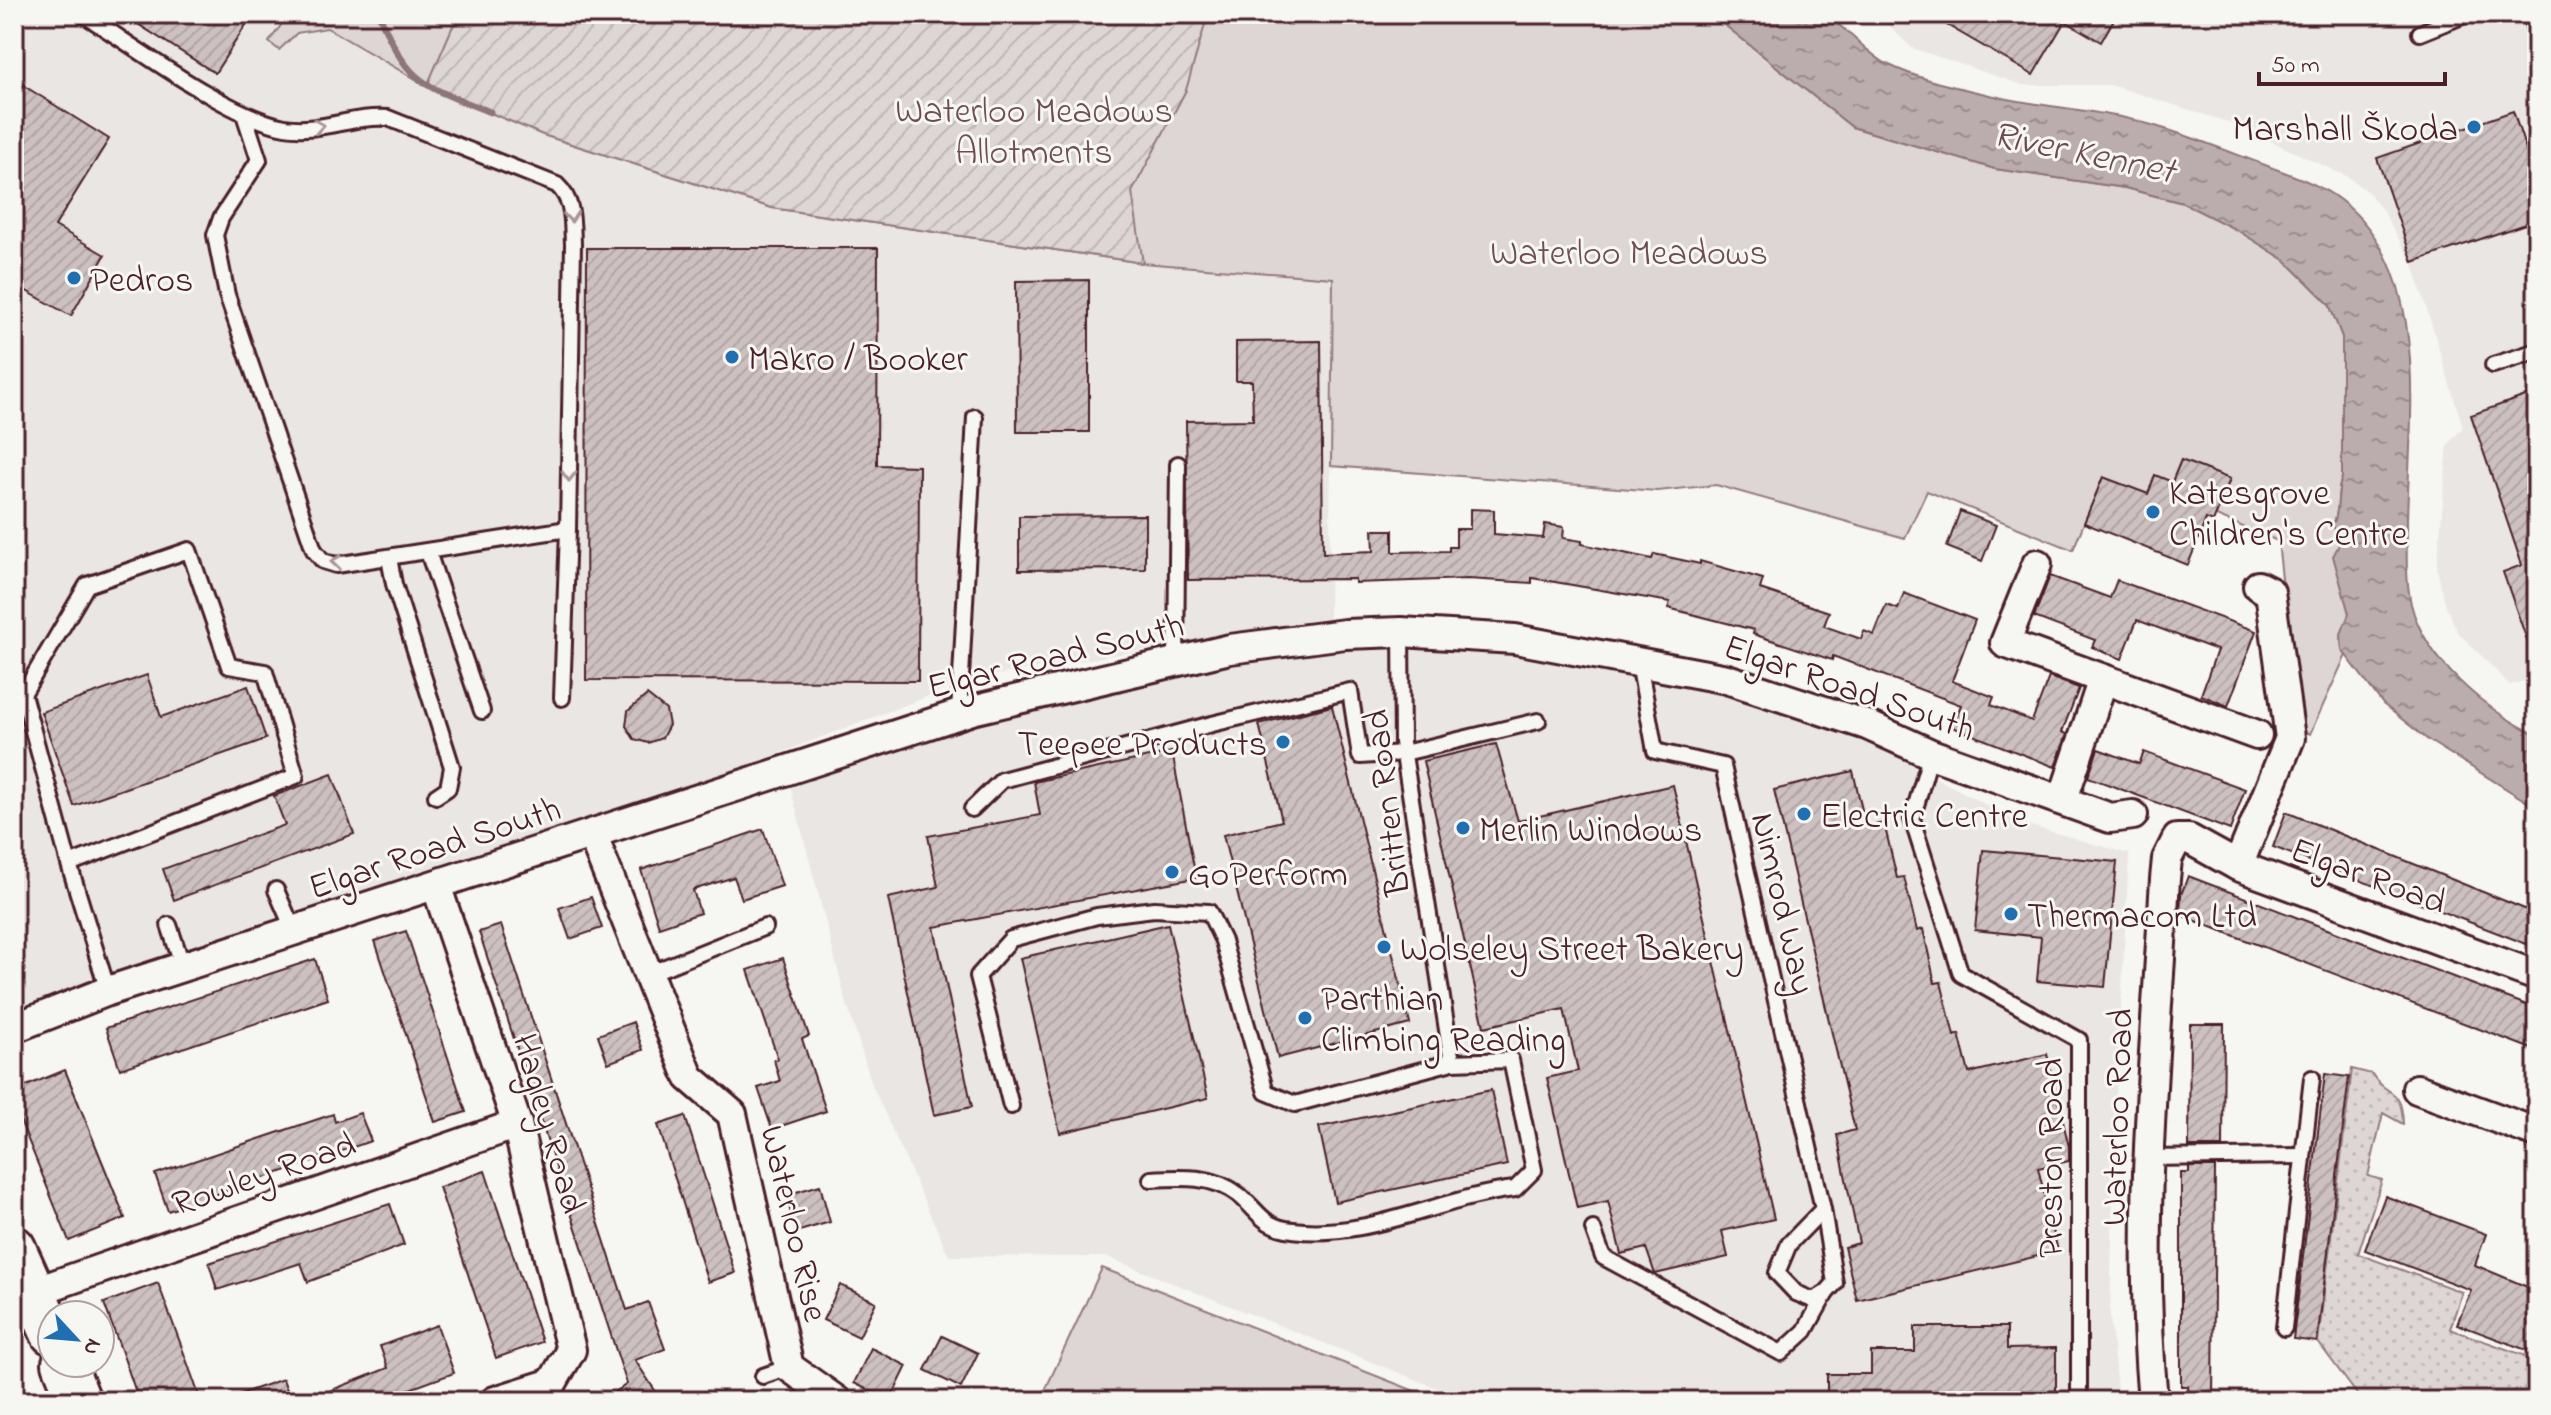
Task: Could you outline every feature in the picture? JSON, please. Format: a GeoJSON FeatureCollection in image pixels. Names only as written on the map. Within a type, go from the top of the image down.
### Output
{"type":"FeatureCollection","features":[{"type":"Feature","properties":{"kind":"main road"},"geometry":{"type":"LineString","coordinates":[[22,1271],[36,1300]]}},
{"type":"Feature","properties":{"kind":"main road"},"geometry":{"type":"LineString","coordinates":[[70,1379],[79,1401]]}},
{"type":"Feature","properties":{"kind":"street"},"geometry":{"type":"LineString","coordinates":[[2037,564],[2005,643],[2257,735]]}},
{"type":"Feature","properties":{"kind":"street"},"geometry":{"type":"LineString","coordinates":[[2238,866],[2290,738],[2270,592],[2258,586]]}},
{"type":"Feature","properties":{"kind":"street","name":"Elgar Road South"},"geometry":{"type":"LineString","coordinates":[[14,1028],[108,991],[959,714],[1230,649],[1345,634],[1401,632],[1515,639],[1727,679],[1867,725],[1931,754],[2110,818],[2133,815]]}},
{"type":"Feature","properties":{"kind":"street"},"geometry":{"type":"LineString","coordinates":[[2063,799],[2103,679]]}},
{"type":"Feature","properties":{"kind":"street","name":"Waterloo Rise"},"geometry":{"type":"LineString","coordinates":[[592,834],[689,1077],[732,1114],[776,1372],[837,1401]]}},
{"type":"Feature","properties":{"kind":"street","name":"Elgar Road"},"geometry":{"type":"LineString","coordinates":[[2177,839],[2189,839],[2238,866],[2537,976]]}},
{"type":"Feature","properties":{"kind":"street","name":"Waterloo Road"},"geometry":{"type":"LineString","coordinates":[[2153,1401],[2147,1340],[2148,1158],[2165,879],[2167,859],[2177,839]]}},
{"type":"Feature","properties":{"kind":"street","name":"Hagley Road"},"geometry":{"type":"LineString","coordinates":[[436,885],[517,1124],[571,1350],[557,1392]]}},
{"type":"Feature","properties":{"kind":"street"},"geometry":{"type":"LineString","coordinates":[[2417,1089],[2537,1133]]}},
{"type":"Feature","properties":{"kind":"street","name":"Rowley Road"},"geometry":{"type":"LineString","coordinates":[[22,1271],[517,1124]]}},
{"type":"Feature","properties":{"kind":"street"},"geometry":{"type":"LineString","coordinates":[[495,1401],[557,1392]]}},
{"type":"Feature","properties":{"kind":"lane"},"geometry":{"type":"LineString","coordinates":[[83,14],[244,114],[283,127],[300,128],[388,118],[557,185],[568,196],[573,244],[562,698]]}},
{"type":"Feature","properties":{"kind":"lane"},"geometry":{"type":"LineString","coordinates":[[2420,33],[2467,14]]}},
{"type":"Feature","properties":{"kind":"lane"},"geometry":{"type":"LineString","coordinates":[[2530,14],[2537,34]]}},
{"type":"Feature","properties":{"kind":"lane"},"geometry":{"type":"LineString","coordinates":[[244,114],[259,160],[221,218],[215,235],[227,295],[314,550],[323,561],[336,565],[568,529]]}},
{"type":"Feature","properties":{"kind":"lane"},"geometry":{"type":"LineString","coordinates":[[2493,365],[2537,351]]}},
{"type":"Feature","properties":{"kind":"lane"},"geometry":{"type":"LineString","coordinates":[[959,714],[975,417]]}},
{"type":"Feature","properties":{"kind":"lane"},"geometry":{"type":"LineString","coordinates":[[1176,662],[1178,464]]}},
{"type":"Feature","properties":{"kind":"lane"},"geometry":{"type":"LineString","coordinates":[[69,864],[259,793],[296,776],[265,672],[229,666],[189,550],[87,585],[23,694],[69,864],[108,991]]}},
{"type":"Feature","properties":{"kind":"lane"},"geometry":{"type":"LineString","coordinates":[[428,552],[482,711]]}},
{"type":"Feature","properties":{"kind":"lane"},"geometry":{"type":"LineString","coordinates":[[389,558],[394,584],[452,767],[448,788],[436,796]]}},
{"type":"Feature","properties":{"kind":"lane","name":"Britten Road"},"geometry":{"type":"LineString","coordinates":[[1401,632],[1404,753],[1452,1062]]}},
{"type":"Feature","properties":{"kind":"lane","name":"Nimrod Way"},"geometry":{"type":"LineString","coordinates":[[1639,663],[1655,751],[1723,766],[1823,1209],[1835,1283],[1826,1293]]}},
{"type":"Feature","properties":{"kind":"lane"},"geometry":{"type":"LineString","coordinates":[[972,809],[1002,780],[1350,691],[1360,756],[1404,753],[1538,721]]}},
{"type":"Feature","properties":{"kind":"lane","name":"Preston Road"},"geometry":{"type":"LineString","coordinates":[[1931,754],[1912,819],[1961,974],[2079,1040],[2079,1401]]}},
{"type":"Feature","properties":{"kind":"lane"},"geometry":{"type":"LineString","coordinates":[[276,890],[294,931]]}},
{"type":"Feature","properties":{"kind":"lane"},"geometry":{"type":"LineString","coordinates":[[1011,1106],[978,976],[1011,939],[1097,916],[1154,909],[1209,912],[1223,941],[1266,1092],[1295,1104],[1452,1062],[1511,1060],[1534,1170],[1515,1189],[1356,1226],[1294,1231],[1267,1223],[1239,1195],[1211,1181],[1188,1176],[1151,1179]]}},
{"type":"Feature","properties":{"kind":"lane"},"geometry":{"type":"LineString","coordinates":[[169,925],[183,967]]}},
{"type":"Feature","properties":{"kind":"lane"},"geometry":{"type":"LineString","coordinates":[[648,974],[765,927]]}},
{"type":"Feature","properties":{"kind":"lane"},"geometry":{"type":"LineString","coordinates":[[2284,1328],[2312,1078]]}},
{"type":"Feature","properties":{"kind":"lane"},"geometry":{"type":"LineString","coordinates":[[2148,1158],[2303,1156]]}},
{"type":"Feature","properties":{"kind":"lane"},"geometry":{"type":"LineString","coordinates":[[1823,1209],[1789,1244],[1777,1273],[1796,1293],[1813,1300],[1826,1293]]}},
{"type":"Feature","properties":{"kind":"lane"},"geometry":{"type":"LineString","coordinates":[[1593,1229],[1603,1257],[1781,1353],[1805,1331],[1826,1293]]}},
{"type":"Feature","properties":{"kind":"shaded area"},"geometry":{"type":"Polygon","coordinates":[[[14,14],[289,14],[269,42],[327,28],[427,86],[543,135],[675,178],[1143,263],[1333,278],[1329,618],[973,679],[590,826],[14,1008],[14,14]]]}},
{"type":"Feature","properties":{"kind":"shaded area"},"geometry":{"type":"Polygon","coordinates":[[[1877,14],[2537,14],[2537,677],[2510,685],[2458,632],[2446,606],[2437,569],[2448,445],[2463,427],[2413,264],[2383,211],[2369,193],[2348,177],[2234,124],[2111,85],[2023,85],[1912,48],[1877,14]]]}},
{"type":"Feature","properties":{"kind":"shaded area"},"geometry":{"type":"Polygon","coordinates":[[[1388,637],[1634,652],[1891,754],[2020,823],[2129,854],[2115,1117],[2110,1316],[2118,1401],[1470,1401],[1107,1257],[949,1256],[873,1087],[846,1001],[789,781],[987,707],[1240,649],[1388,637]]]}},
{"type":"Feature","properties":{"kind":"green space","name":"Waterloo Meadows"},"geometry":{"type":"Polygon","coordinates":[[[289,14],[1711,14],[1852,127],[1995,169],[2125,188],[2183,203],[2237,230],[2285,260],[2329,304],[2342,337],[2342,478],[2333,525],[2339,543],[2339,575],[2349,607],[2341,639],[2346,655],[2310,734],[2298,728],[2278,541],[2216,516],[2230,479],[2181,460],[2172,482],[2155,475],[2148,494],[2103,477],[2073,550],[1927,491],[1905,538],[1716,485],[1657,491],[1331,466],[1333,278],[1143,263],[772,208],[543,135],[427,86],[327,28],[297,33],[279,50],[269,42],[289,14]]]}},
{"type":"Feature","properties":{"kind":"green space","name":"Waterloo Meadows Allotments"},"geometry":{"type":"Polygon","coordinates":[[[458,14],[1208,14],[1186,90],[1132,192],[1143,263],[772,208],[543,135],[427,86],[458,14]]]}},
{"type":"Feature","properties":{"kind":"green space"},"geometry":{"type":"Polygon","coordinates":[[[2352,1069],[2372,1074],[2396,1097],[2403,1124],[2383,1113],[2368,1176],[2382,1180],[2358,1254],[2462,1292],[2450,1329],[2537,1360],[2537,1401],[2362,1401],[2318,1342],[2352,1069]]]}},
{"type":"Feature","properties":{"kind":"green space"},"geometry":{"type":"Polygon","coordinates":[[[1102,1268],[1440,1401],[1040,1401],[1102,1268]]]}},
{"type":"Feature","properties":{"kind":"water","name":"River Kennet"},"geometry":{"type":"Polygon","coordinates":[[[1711,14],[1820,14],[1836,23],[1879,59],[1914,75],[1998,97],[2125,118],[2161,128],[2304,180],[2340,200],[2370,230],[2390,265],[2403,305],[2411,393],[2407,552],[2411,604],[2418,625],[2430,645],[2460,682],[2498,712],[2537,735],[2537,808],[2428,740],[2383,704],[2342,650],[2341,634],[2349,614],[2333,556],[2340,543],[2333,525],[2342,478],[2342,337],[2329,304],[2285,260],[2237,230],[2183,203],[2125,188],[1995,169],[1852,127],[1711,14]]]}},
{"type":"Feature","properties":{"kind":"building"},"geometry":{"type":"Polygon","coordinates":[[[122,14],[253,14],[215,73],[122,14]]]}},
{"type":"Feature","properties":{"kind":"building"},"geometry":{"type":"Polygon","coordinates":[[[1928,14],[2117,14],[2101,42],[2065,21],[2033,75],[1928,14]]]}},
{"type":"Feature","properties":{"kind":"building"},"geometry":{"type":"Polygon","coordinates":[[[21,84],[109,139],[55,226],[105,255],[71,316],[14,284],[14,95],[21,84]]]}},
{"type":"Feature","properties":{"kind":"building"},"geometry":{"type":"Polygon","coordinates":[[[2513,111],[2537,183],[2537,220],[2413,262],[2377,158],[2513,111]]]}},
{"type":"Feature","properties":{"kind":"building","name":"Makro / Booker"},"geometry":{"type":"Polygon","coordinates":[[[587,248],[878,248],[877,465],[919,466],[918,681],[586,680],[587,248]]]}},
{"type":"Feature","properties":{"kind":"building"},"geometry":{"type":"Polygon","coordinates":[[[1089,280],[1089,432],[1017,432],[1016,281],[1089,280]]]}},
{"type":"Feature","properties":{"kind":"building"},"geometry":{"type":"Polygon","coordinates":[[[1321,341],[1323,553],[1374,551],[1373,530],[1393,530],[1393,552],[1449,551],[1449,547],[1456,547],[1456,529],[1470,529],[1470,509],[1494,510],[1494,534],[1543,538],[1545,524],[1564,527],[1563,538],[1582,541],[1582,544],[1652,559],[1654,554],[1700,564],[1700,561],[1763,579],[1760,589],[1829,612],[1824,626],[1861,639],[1864,631],[1874,635],[1886,605],[1898,609],[1904,593],[1975,620],[1952,681],[1994,697],[1991,705],[2032,721],[2049,677],[2079,688],[2062,732],[2067,734],[2055,767],[1952,727],[1961,705],[1833,656],[1832,660],[1753,634],[1754,630],[1668,608],[1670,602],[1532,578],[1532,583],[1468,579],[1355,583],[1355,579],[1188,580],[1186,421],[1253,420],[1252,381],[1236,381],[1236,342],[1321,341]]]}},
{"type":"Feature","properties":{"kind":"building"},"geometry":{"type":"Polygon","coordinates":[[[2537,392],[2537,659],[2534,660],[2503,572],[2522,565],[2471,415],[2537,392]]]}},
{"type":"Feature","properties":{"kind":"building","name":"Katesgrove Children's Centre"},"geometry":{"type":"Polygon","coordinates":[[[2181,460],[2230,479],[2213,522],[2206,519],[2188,565],[2084,523],[2103,477],[2148,494],[2155,475],[2172,482],[2181,460]]]}},
{"type":"Feature","properties":{"kind":"building"},"geometry":{"type":"Polygon","coordinates":[[[1960,511],[1996,525],[1982,561],[1947,547],[1960,511]]]}},
{"type":"Feature","properties":{"kind":"building"},"geometry":{"type":"Polygon","coordinates":[[[1145,515],[1145,569],[1019,570],[1019,516],[1145,515]]]}},
{"type":"Feature","properties":{"kind":"building"},"geometry":{"type":"Polygon","coordinates":[[[2050,576],[2110,598],[2117,580],[2256,631],[2228,706],[2201,695],[2217,650],[2137,620],[2122,659],[2092,647],[2095,640],[2034,617],[2050,576]]]}},
{"type":"Feature","properties":{"kind":"building"},"geometry":{"type":"Polygon","coordinates":[[[147,675],[161,717],[248,686],[266,739],[74,806],[41,712],[147,675]]]}},
{"type":"Feature","properties":{"kind":"building"},"geometry":{"type":"Polygon","coordinates":[[[647,695],[666,710],[669,725],[662,738],[648,743],[634,739],[626,726],[628,711],[647,695]]]}},
{"type":"Feature","properties":{"kind":"building"},"geometry":{"type":"Polygon","coordinates":[[[1332,706],[1410,1024],[1278,1058],[1223,835],[1282,821],[1259,724],[1332,706]]]}},
{"type":"Feature","properties":{"kind":"building"},"geometry":{"type":"Polygon","coordinates":[[[1496,744],[1518,821],[1673,785],[1774,1219],[1722,1231],[1728,1257],[1655,1274],[1646,1248],[1621,1254],[1608,1201],[1577,1208],[1547,1078],[1578,1071],[1564,1009],[1484,1027],[1423,761],[1496,744]]]}},
{"type":"Feature","properties":{"kind":"building"},"geometry":{"type":"Polygon","coordinates":[[[2098,749],[2139,764],[2144,752],[2245,789],[2230,830],[2088,777],[2098,749]]]}},
{"type":"Feature","properties":{"kind":"building"},"geometry":{"type":"Polygon","coordinates":[[[1172,752],[1196,878],[934,927],[972,1107],[934,1115],[888,898],[938,887],[928,836],[1040,815],[1034,782],[1172,752]]]}},
{"type":"Feature","properties":{"kind":"building"},"geometry":{"type":"Polygon","coordinates":[[[1853,771],[1866,827],[1884,823],[1897,878],[1904,877],[1917,931],[1923,929],[1935,983],[1941,982],[1954,1036],[1959,1034],[1969,1073],[2047,1054],[2069,1147],[2069,1161],[2038,1168],[2058,1251],[1857,1300],[1844,1247],[1859,1243],[1837,1135],[1855,1130],[1774,790],[1853,771]]]}},
{"type":"Feature","properties":{"kind":"building"},"geometry":{"type":"Polygon","coordinates":[[[332,774],[354,834],[174,900],[163,869],[285,825],[274,796],[332,774]]]}},
{"type":"Feature","properties":{"kind":"building"},"geometry":{"type":"Polygon","coordinates":[[[2286,812],[2537,914],[2537,948],[2273,847],[2286,812]]]}},
{"type":"Feature","properties":{"kind":"building"},"geometry":{"type":"Polygon","coordinates":[[[763,829],[782,886],[742,899],[734,877],[693,890],[700,913],[659,927],[641,870],[763,829]]]}},
{"type":"Feature","properties":{"kind":"building"},"geometry":{"type":"Polygon","coordinates":[[[1983,850],[2117,862],[2105,987],[2037,981],[2041,937],[1975,930],[1983,850]]]}},
{"type":"Feature","properties":{"kind":"building"},"geometry":{"type":"Polygon","coordinates":[[[2188,876],[2537,1009],[2537,1051],[2180,915],[2181,895],[2188,876]]]}},
{"type":"Feature","properties":{"kind":"building"},"geometry":{"type":"Polygon","coordinates":[[[591,897],[602,928],[570,939],[559,908],[591,897]]]}},
{"type":"Feature","properties":{"kind":"building"},"geometry":{"type":"Polygon","coordinates":[[[1168,924],[1208,1098],[1060,1133],[1020,958],[1168,924]]]}},
{"type":"Feature","properties":{"kind":"building"},"geometry":{"type":"Polygon","coordinates":[[[501,925],[627,1310],[648,1302],[665,1349],[635,1360],[662,1401],[602,1401],[627,1384],[479,932],[501,925]]]}},
{"type":"Feature","properties":{"kind":"building"},"geometry":{"type":"Polygon","coordinates":[[[406,931],[466,1112],[435,1122],[375,941],[406,931]]]}},
{"type":"Feature","properties":{"kind":"building"},"geometry":{"type":"Polygon","coordinates":[[[783,958],[809,1036],[802,1039],[826,1111],[772,1129],[758,1088],[780,1081],[774,1060],[778,1059],[748,970],[783,958]]]}},
{"type":"Feature","properties":{"kind":"building"},"geometry":{"type":"Polygon","coordinates":[[[315,959],[328,999],[120,1069],[106,1028],[315,959]]]}},
{"type":"Feature","properties":{"kind":"building"},"geometry":{"type":"Polygon","coordinates":[[[633,1022],[643,1050],[608,1063],[598,1035],[633,1022]]]}},
{"type":"Feature","properties":{"kind":"building"},"geometry":{"type":"Polygon","coordinates":[[[2190,1024],[2224,1024],[2223,1147],[2189,1147],[2190,1024]]]}},
{"type":"Feature","properties":{"kind":"building"},"geometry":{"type":"Polygon","coordinates":[[[65,1070],[125,1218],[69,1241],[14,1105],[14,1091],[65,1070]]]}},
{"type":"Feature","properties":{"kind":"building"},"geometry":{"type":"Polygon","coordinates":[[[2325,1074],[2349,1077],[2317,1342],[2293,1339],[2325,1074]]]}},
{"type":"Feature","properties":{"kind":"building"},"geometry":{"type":"Polygon","coordinates":[[[1491,1090],[1507,1165],[1335,1202],[1319,1127],[1491,1090]]]}},
{"type":"Feature","properties":{"kind":"building"},"geometry":{"type":"Polygon","coordinates":[[[360,1113],[371,1141],[168,1211],[155,1174],[333,1114],[335,1122],[360,1113]]]}},
{"type":"Feature","properties":{"kind":"building"},"geometry":{"type":"Polygon","coordinates":[[[685,1116],[735,1273],[708,1282],[658,1125],[685,1116]]]}},
{"type":"Feature","properties":{"kind":"building"},"geometry":{"type":"Polygon","coordinates":[[[2189,1167],[2215,1167],[2213,1401],[2189,1401],[2188,1386],[2181,1386],[2181,1173],[2189,1173],[2189,1167]]]}},
{"type":"Feature","properties":{"kind":"building"},"geometry":{"type":"Polygon","coordinates":[[[485,1171],[542,1342],[496,1358],[439,1187],[485,1171]]]}},
{"type":"Feature","properties":{"kind":"building"},"geometry":{"type":"Polygon","coordinates":[[[820,1185],[830,1222],[796,1232],[786,1195],[820,1185]]]}},
{"type":"Feature","properties":{"kind":"building"},"geometry":{"type":"Polygon","coordinates":[[[2385,1196],[2486,1234],[2475,1265],[2537,1291],[2537,1354],[2457,1324],[2471,1290],[2365,1250],[2385,1196]]]}},
{"type":"Feature","properties":{"kind":"building"},"geometry":{"type":"Polygon","coordinates":[[[390,1204],[404,1245],[308,1282],[301,1263],[217,1290],[209,1263],[390,1204]]]}},
{"type":"Feature","properties":{"kind":"building"},"geometry":{"type":"Polygon","coordinates":[[[158,1283],[201,1401],[139,1401],[116,1337],[115,1299],[158,1283]]]}},
{"type":"Feature","properties":{"kind":"building"},"geometry":{"type":"Polygon","coordinates":[[[840,1285],[876,1302],[859,1337],[823,1320],[840,1285]]]}},
{"type":"Feature","properties":{"kind":"building"},"geometry":{"type":"Polygon","coordinates":[[[437,1325],[454,1373],[377,1401],[304,1401],[388,1368],[380,1346],[437,1325]]]}},
{"type":"Feature","properties":{"kind":"building"},"geometry":{"type":"Polygon","coordinates":[[[1915,1327],[2007,1327],[2007,1349],[2056,1348],[2056,1401],[1827,1401],[1827,1374],[1871,1374],[1871,1352],[1915,1352],[1915,1327]]]}},
{"type":"Feature","properties":{"kind":"building"},"geometry":{"type":"Polygon","coordinates":[[[942,1336],[978,1353],[961,1388],[925,1370],[942,1336]]]}},
{"type":"Feature","properties":{"kind":"building"},"geometry":{"type":"Polygon","coordinates":[[[871,1348],[907,1366],[890,1401],[854,1383],[871,1348]]]}},
{"type":"Feature","properties":{"kind":"building"},"geometry":{"type":"Polygon","coordinates":[[[283,1379],[291,1401],[230,1401],[229,1398],[283,1379]]]}},
{"type":"Feature","properties":{"kind":"waterway"},"geometry":{"type":"LineString","coordinates":[[379,14],[399,55],[420,80],[490,112]]}},
{"type":"Feature","properties":{"kind":"place","name":"Marshall Škoda"},"geometry":{"type":"Point","coordinates":[2474,127]}},
{"type":"Feature","properties":{"kind":"place","name":"Pedros"},"geometry":{"type":"Point","coordinates":[74,278]}},
{"type":"Feature","properties":{"kind":"place","name":"Makro / Booker"},"geometry":{"type":"Point","coordinates":[732,357]}},
{"type":"Feature","properties":{"kind":"place","name":"Katesgrove Children's Centre"},"geometry":{"type":"Point","coordinates":[2153,512]}},
{"type":"Feature","properties":{"kind":"place","name":"Teepee Products"},"geometry":{"type":"Point","coordinates":[1283,742]}},
{"type":"Feature","properties":{"kind":"place","name":"Electric Centre"},"geometry":{"type":"Point","coordinates":[1804,814]}},
{"type":"Feature","properties":{"kind":"place","name":"Merlin Windows"},"geometry":{"type":"Point","coordinates":[1463,828]}},
{"type":"Feature","properties":{"kind":"place","name":"GoPerform"},"geometry":{"type":"Point","coordinates":[1172,872]}},
{"type":"Feature","properties":{"kind":"place","name":"Thermacom Ltd"},"geometry":{"type":"Point","coordinates":[2011,914]}},
{"type":"Feature","properties":{"kind":"place","name":"Wolseley Street Bakery"},"geometry":{"type":"Point","coordinates":[1384,947]}},
{"type":"Feature","properties":{"kind":"place","name":"Parthian Climbing Reading"},"geometry":{"type":"Point","coordinates":[1305,1018]}}]}
